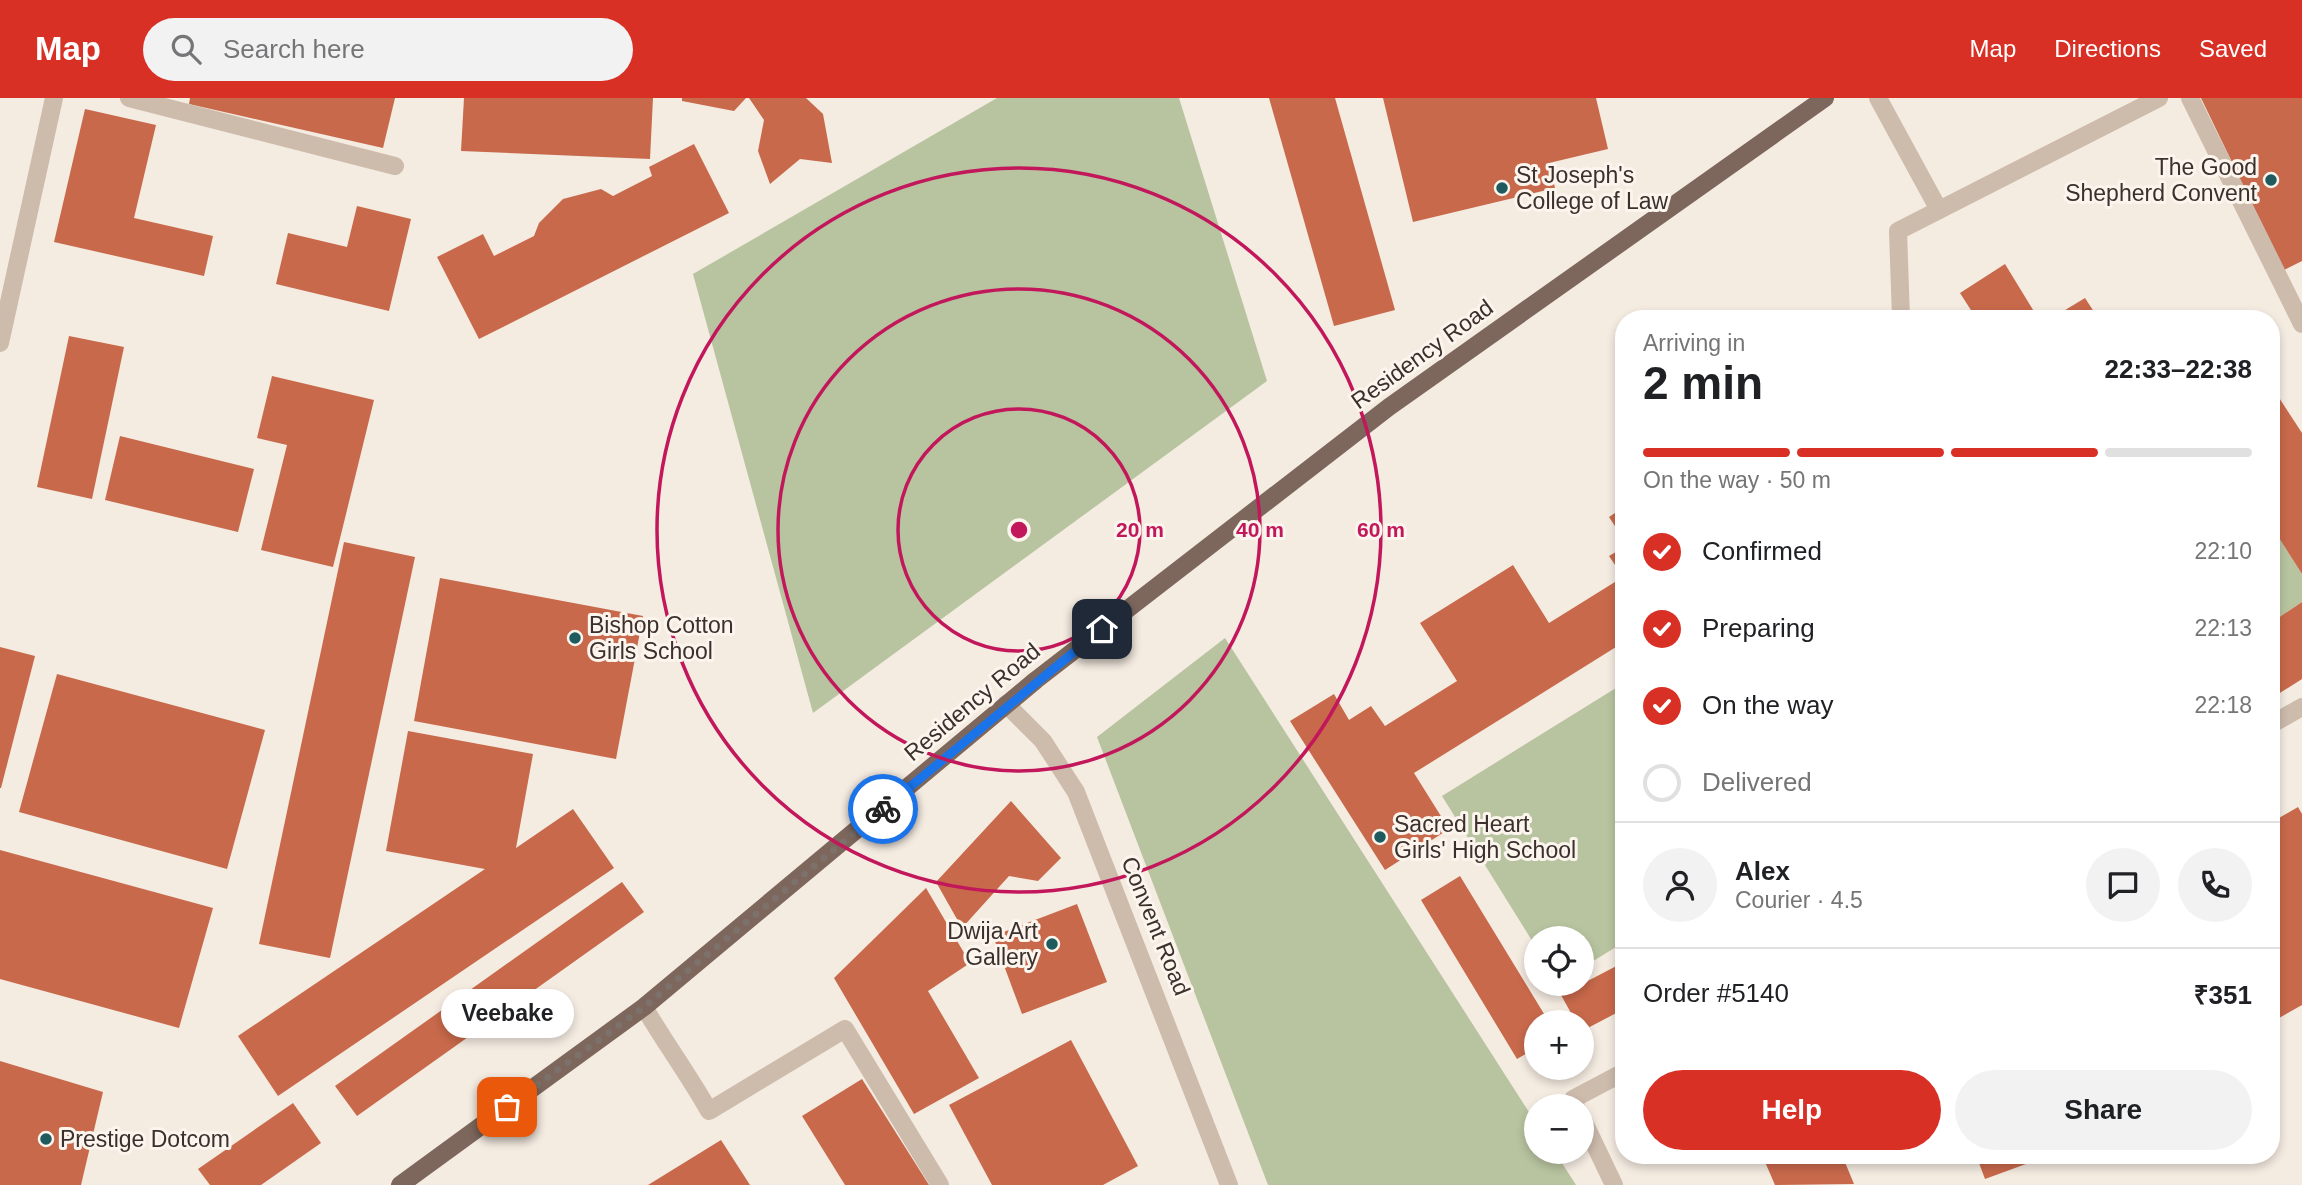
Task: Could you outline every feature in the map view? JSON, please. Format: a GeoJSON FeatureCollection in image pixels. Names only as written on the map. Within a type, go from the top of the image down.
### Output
{"type":"FeatureCollection","features":[{"type":"Feature","properties":{"kind":"main road","name":"Residency Road"},"geometry":{"type":"LineString","coordinates":[[400,1185],[644,1007],[1006,704],[1386,409],[1825,98]]}},
{"type":"Feature","properties":{"kind":"street"},"geometry":{"type":"LineString","coordinates":[[0,343],[54,98]]}},
{"type":"Feature","properties":{"kind":"street"},"geometry":{"type":"LineString","coordinates":[[129,98],[395,166]]}},
{"type":"Feature","properties":{"kind":"street"},"geometry":{"type":"LineString","coordinates":[[1878,98],[1939,210]]}},
{"type":"Feature","properties":{"kind":"street"},"geometry":{"type":"LineString","coordinates":[[1901,310],[1898,231],[2159,98]]}},
{"type":"Feature","properties":{"kind":"street"},"geometry":{"type":"LineString","coordinates":[[2190,98],[2302,324]]}},
{"type":"Feature","properties":{"kind":"street","name":"Convent Road"},"geometry":{"type":"LineString","coordinates":[[1006,704],[1043,741],[1076,792],[1229,1185]]}},
{"type":"Feature","properties":{"kind":"street"},"geometry":{"type":"LineString","coordinates":[[2280,719],[2302,707]]}},
{"type":"Feature","properties":{"kind":"street"},"geometry":{"type":"LineString","coordinates":[[644,1007],[673,1056],[684,1066],[709,1111],[845,1029],[940,1185]]}},
{"type":"Feature","properties":{"kind":"street"},"geometry":{"type":"LineString","coordinates":[[1582,1094],[1615,1077]]}},
{"type":"Feature","properties":{"kind":"street"},"geometry":{"type":"LineString","coordinates":[[1594,1143],[1614,1185]]}},
{"type":"Feature","properties":{"kind":"green space"},"geometry":{"type":"Polygon","coordinates":[[[997,98],[1179,98],[1267,381],[813,713],[693,274],[997,98]]]}},
{"type":"Feature","properties":{"kind":"green space"},"geometry":{"type":"Polygon","coordinates":[[[2280,540],[2302,574],[2302,602],[2280,617],[2280,540]]]}},
{"type":"Feature","properties":{"kind":"green space"},"geometry":{"type":"Polygon","coordinates":[[[1225,638],[1524,1104],[1524,1164],[1563,1164],[1576,1185],[1268,1185],[1097,737],[1225,638]]]}},
{"type":"Feature","properties":{"kind":"green space"},"geometry":{"type":"Polygon","coordinates":[[[1615,689],[1615,948],[1594,961],[1594,926],[1524,928],[1442,796],[1615,689]]]}},
{"type":"Feature","properties":{"kind":"building"},"geometry":{"type":"Polygon","coordinates":[[[190,98],[395,98],[383,148],[189,104],[190,98]]]}},
{"type":"Feature","properties":{"kind":"building"},"geometry":{"type":"Polygon","coordinates":[[[464,98],[653,98],[650,159],[461,151],[464,98]]]}},
{"type":"Feature","properties":{"kind":"building"},"geometry":{"type":"Polygon","coordinates":[[[682,98],[746,98],[734,111],[682,101],[682,98]]]}},
{"type":"Feature","properties":{"kind":"building"},"geometry":{"type":"Polygon","coordinates":[[[749,98],[806,98],[823,114],[832,163],[800,159],[770,184],[758,151],[764,120],[749,98]]]}},
{"type":"Feature","properties":{"kind":"building"},"geometry":{"type":"Polygon","coordinates":[[[1269,98],[1335,98],[1395,310],[1334,326],[1269,98]]]}},
{"type":"Feature","properties":{"kind":"building"},"geometry":{"type":"Polygon","coordinates":[[[1383,98],[1596,98],[1608,149],[1549,163],[1555,188],[1413,222],[1383,98]]]}},
{"type":"Feature","properties":{"kind":"building","name":"The Good Shepherd Convent"},"geometry":{"type":"Polygon","coordinates":[[[2201,98],[2302,98],[2302,261],[2284,270],[2201,98]]]}},
{"type":"Feature","properties":{"kind":"building"},"geometry":{"type":"Polygon","coordinates":[[[85,109],[156,125],[134,218],[213,236],[204,276],[54,242],[85,109]]]}},
{"type":"Feature","properties":{"kind":"building"},"geometry":{"type":"Polygon","coordinates":[[[694,144],[729,213],[479,339],[437,257],[483,234],[494,256],[534,236],[539,223],[563,199],[601,189],[613,196],[652,176],[649,167],[694,144]]]}},
{"type":"Feature","properties":{"kind":"building"},"geometry":{"type":"Polygon","coordinates":[[[357,206],[411,219],[389,311],[276,284],[288,233],[347,247],[357,206]]]}},
{"type":"Feature","properties":{"kind":"building"},"geometry":{"type":"Polygon","coordinates":[[[2005,264],[2033,310],[1971,310],[1960,293],[2005,264]]]}},
{"type":"Feature","properties":{"kind":"building"},"geometry":{"type":"Polygon","coordinates":[[[2085,298],[2093,310],[2065,310],[2085,298]]]}},
{"type":"Feature","properties":{"kind":"building"},"geometry":{"type":"Polygon","coordinates":[[[69,336],[124,347],[92,499],[37,487],[69,336]]]}},
{"type":"Feature","properties":{"kind":"building"},"geometry":{"type":"Polygon","coordinates":[[[272,376],[374,400],[333,567],[261,550],[287,445],[257,438],[272,376]]]}},
{"type":"Feature","properties":{"kind":"building"},"geometry":{"type":"Polygon","coordinates":[[[2280,399],[2302,433],[2302,574],[2280,540],[2280,399]]]}},
{"type":"Feature","properties":{"kind":"building"},"geometry":{"type":"Polygon","coordinates":[[[120,436],[254,469],[238,532],[105,500],[120,436]]]}},
{"type":"Feature","properties":{"kind":"building"},"geometry":{"type":"Polygon","coordinates":[[[1615,513],[1615,526],[1609,517],[1615,513]]]}},
{"type":"Feature","properties":{"kind":"building"},"geometry":{"type":"Polygon","coordinates":[[[344,542],[415,557],[330,958],[259,944],[344,542]]]}},
{"type":"Feature","properties":{"kind":"building"},"geometry":{"type":"Polygon","coordinates":[[[1615,552],[1615,565],[1609,556],[1615,552]]]}},
{"type":"Feature","properties":{"kind":"building"},"geometry":{"type":"Polygon","coordinates":[[[1513,565],[1549,623],[1615,582],[1615,648],[1414,773],[1449,829],[1385,870],[1290,721],[1334,694],[1349,720],[1371,706],[1385,726],[1457,681],[1420,623],[1513,565]]]}},
{"type":"Feature","properties":{"kind":"building"},"geometry":{"type":"Polygon","coordinates":[[[440,578],[643,616],[616,759],[414,721],[440,578]]]}},
{"type":"Feature","properties":{"kind":"building"},"geometry":{"type":"Polygon","coordinates":[[[2302,602],[2302,679],[2280,693],[2280,617],[2302,602]]]}},
{"type":"Feature","properties":{"kind":"building"},"geometry":{"type":"Polygon","coordinates":[[[0,647],[35,656],[1,788],[0,788],[0,647]]]}},
{"type":"Feature","properties":{"kind":"building"},"geometry":{"type":"Polygon","coordinates":[[[57,674],[265,730],[227,869],[19,812],[57,674]]]}},
{"type":"Feature","properties":{"kind":"building"},"geometry":{"type":"Polygon","coordinates":[[[408,731],[533,754],[516,848],[573,809],[614,868],[278,1096],[238,1036],[485,869],[386,851],[408,731]]]}},
{"type":"Feature","properties":{"kind":"building"},"geometry":{"type":"Polygon","coordinates":[[[1011,801],[1061,858],[1038,881],[1009,876],[962,928],[936,882],[1011,801]]]}},
{"type":"Feature","properties":{"kind":"building"},"geometry":{"type":"Polygon","coordinates":[[[2298,807],[2302,814],[2302,1005],[2280,1017],[2280,817],[2298,807]]]}},
{"type":"Feature","properties":{"kind":"building"},"geometry":{"type":"Polygon","coordinates":[[[0,850],[213,908],[179,1028],[0,979],[0,850]]]}},
{"type":"Feature","properties":{"kind":"building"},"geometry":{"type":"Polygon","coordinates":[[[1460,876],[1524,981],[1524,996],[1533,996],[1542,1010],[1524,1010],[1524,1055],[1517,1059],[1421,900],[1460,876]]]}},
{"type":"Feature","properties":{"kind":"building"},"geometry":{"type":"Polygon","coordinates":[[[622,882],[644,912],[357,1116],[335,1086],[622,882]]]}},
{"type":"Feature","properties":{"kind":"building"},"geometry":{"type":"Polygon","coordinates":[[[926,888],[970,963],[928,991],[979,1078],[914,1114],[834,978],[926,888]]]}},
{"type":"Feature","properties":{"kind":"building"},"geometry":{"type":"Polygon","coordinates":[[[1077,904],[1107,982],[1022,1014],[993,936],[1077,904]]]}},
{"type":"Feature","properties":{"kind":"building"},"geometry":{"type":"Polygon","coordinates":[[[1615,967],[1615,1014],[1594,1025],[1594,1010],[1569,1010],[1562,996],[1594,996],[1594,978],[1615,967]]]}},
{"type":"Feature","properties":{"kind":"building"},"geometry":{"type":"Polygon","coordinates":[[[1071,1040],[1138,1166],[1103,1185],[992,1185],[949,1105],[1071,1040]]]}},
{"type":"Feature","properties":{"kind":"building","name":"Prestige Dotcom"},"geometry":{"type":"Polygon","coordinates":[[[0,1061],[103,1092],[81,1185],[0,1185],[0,1061]]]}},
{"type":"Feature","properties":{"kind":"building"},"geometry":{"type":"Polygon","coordinates":[[[862,1079],[929,1185],[845,1185],[802,1116],[862,1079]]]}},
{"type":"Feature","properties":{"kind":"building"},"geometry":{"type":"Polygon","coordinates":[[[293,1103],[321,1143],[261,1185],[210,1185],[198,1169],[293,1103]]]}},
{"type":"Feature","properties":{"kind":"building"},"geometry":{"type":"Polygon","coordinates":[[[721,1140],[750,1185],[648,1185],[721,1140]]]}},
{"type":"Feature","properties":{"kind":"building"},"geometry":{"type":"Polygon","coordinates":[[[1766,1164],[1846,1164],[1854,1184],[1775,1185],[1766,1164]]]}},
{"type":"Feature","properties":{"kind":"building"},"geometry":{"type":"Polygon","coordinates":[[[1979,1164],[2026,1164],[1985,1179],[1979,1164]]]}},
{"type":"Feature","properties":{"kind":"way so far"},"geometry":{"type":"LineString","coordinates":[[507,1107],[644,1007],[883,809]]}},
{"type":"Feature","properties":{"kind":"place","name":"The Good Shepherd Convent"},"geometry":{"type":"Point","coordinates":[2271,180]}},
{"type":"Feature","properties":{"kind":"place","name":"St Joseph's College of Law"},"geometry":{"type":"Point","coordinates":[1502,188]}},
{"type":"Feature","properties":{"kind":"place","name":"Bishop Cotton Girls School"},"geometry":{"type":"Point","coordinates":[575,638]}},
{"type":"Feature","properties":{"kind":"place","name":"Sacred Heart Girls' High School"},"geometry":{"type":"Point","coordinates":[1380,837]}},
{"type":"Feature","properties":{"kind":"place","name":"Dwija Art Gallery"},"geometry":{"type":"Point","coordinates":[1052,944]}},
{"type":"Feature","properties":{"kind":"place","name":"Veebake"},"geometry":{"type":"Point","coordinates":[507,1107]}},
{"type":"Feature","properties":{"kind":"place","name":"Prestige Dotcom"},"geometry":{"type":"Point","coordinates":[46,1139]}},
{"type":"Feature","properties":{"kind":"route"},"geometry":{"type":"LineString","coordinates":[[883,809],[1006,704],[1102,629]]}}]}
